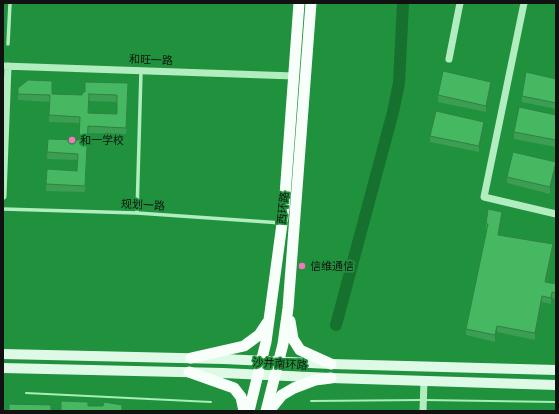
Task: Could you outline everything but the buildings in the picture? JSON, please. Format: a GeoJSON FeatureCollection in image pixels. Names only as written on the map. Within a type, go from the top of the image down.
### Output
{"type":"FeatureCollection","features":[{"type":"Feature","properties":{"kind":"main road","name":"西环路"},"geometry":{"type":"LineString","coordinates":[[249,411],[261,361],[282,223],[299,3]]}},
{"type":"Feature","properties":{"kind":"main road","name":"西环路"},"geometry":{"type":"LineString","coordinates":[[266,411],[283,344],[288,308],[311,3]]}},
{"type":"Feature","properties":{"kind":"main road"},"geometry":{"type":"LineString","coordinates":[[288,308],[293,339],[296,344],[305,353],[331,364]]}},
{"type":"Feature","properties":{"kind":"main road"},"geometry":{"type":"LineString","coordinates":[[191,358],[244,346],[259,335],[268,321]]}},
{"type":"Feature","properties":{"kind":"main road","name":"沙井南环路"},"geometry":{"type":"LineString","coordinates":[[3,354],[191,358],[331,364],[556,370]]}},
{"type":"Feature","properties":{"kind":"main road","name":"沙井南环路"},"geometry":{"type":"LineString","coordinates":[[3,368],[258,374],[330,378],[556,385]]}},
{"type":"Feature","properties":{"kind":"main road"},"geometry":{"type":"LineString","coordinates":[[189,372],[234,388],[241,397],[244,411]]}},
{"type":"Feature","properties":{"kind":"main road"},"geometry":{"type":"LineString","coordinates":[[269,411],[282,395],[294,388],[315,380],[330,378]]}},
{"type":"Feature","properties":{"kind":"street"},"geometry":{"type":"LineString","coordinates":[[449,59],[460,3]]}},
{"type":"Feature","properties":{"kind":"street"},"geometry":{"type":"LineString","coordinates":[[524,3],[484,197],[556,214]]}},
{"type":"Feature","properties":{"kind":"street","name":"和旺一路"},"geometry":{"type":"LineString","coordinates":[[5,66],[294,76]]}},
{"type":"Feature","properties":{"kind":"street"},"geometry":{"type":"LineString","coordinates":[[3,196],[5,66]]}},
{"type":"Feature","properties":{"kind":"street"},"geometry":{"type":"LineString","coordinates":[[423,408],[424,380]]}},
{"type":"Feature","properties":{"kind":"lane"},"geometry":{"type":"LineString","coordinates":[[8,44],[10,3]]}},
{"type":"Feature","properties":{"kind":"lane"},"geometry":{"type":"LineString","coordinates":[[136,213],[142,71]]}},
{"type":"Feature","properties":{"kind":"lane","name":"规划一路"},"geometry":{"type":"LineString","coordinates":[[3,209],[136,213],[282,223]]}},
{"type":"Feature","properties":{"kind":"waterway"},"geometry":{"type":"LineString","coordinates":[[336,325],[393,112],[399,83],[403,3]]}},
{"type":"Feature","properties":{"kind":"waterway"},"geometry":{"type":"LineString","coordinates":[[26,393],[211,402]]}},
{"type":"Feature","properties":{"kind":"waterway"},"geometry":{"type":"LineString","coordinates":[[311,401],[421,400]]}},
{"type":"Feature","properties":{"kind":"waterway"},"geometry":{"type":"LineString","coordinates":[[425,400],[556,402]]}},
{"type":"Feature","properties":{"kind":"place","name":"和一学校"},"geometry":{"type":"Point","coordinates":[72,140]}},
{"type":"Feature","properties":{"kind":"place","name":"信维通信"},"geometry":{"type":"Point","coordinates":[302,266]}}]}
